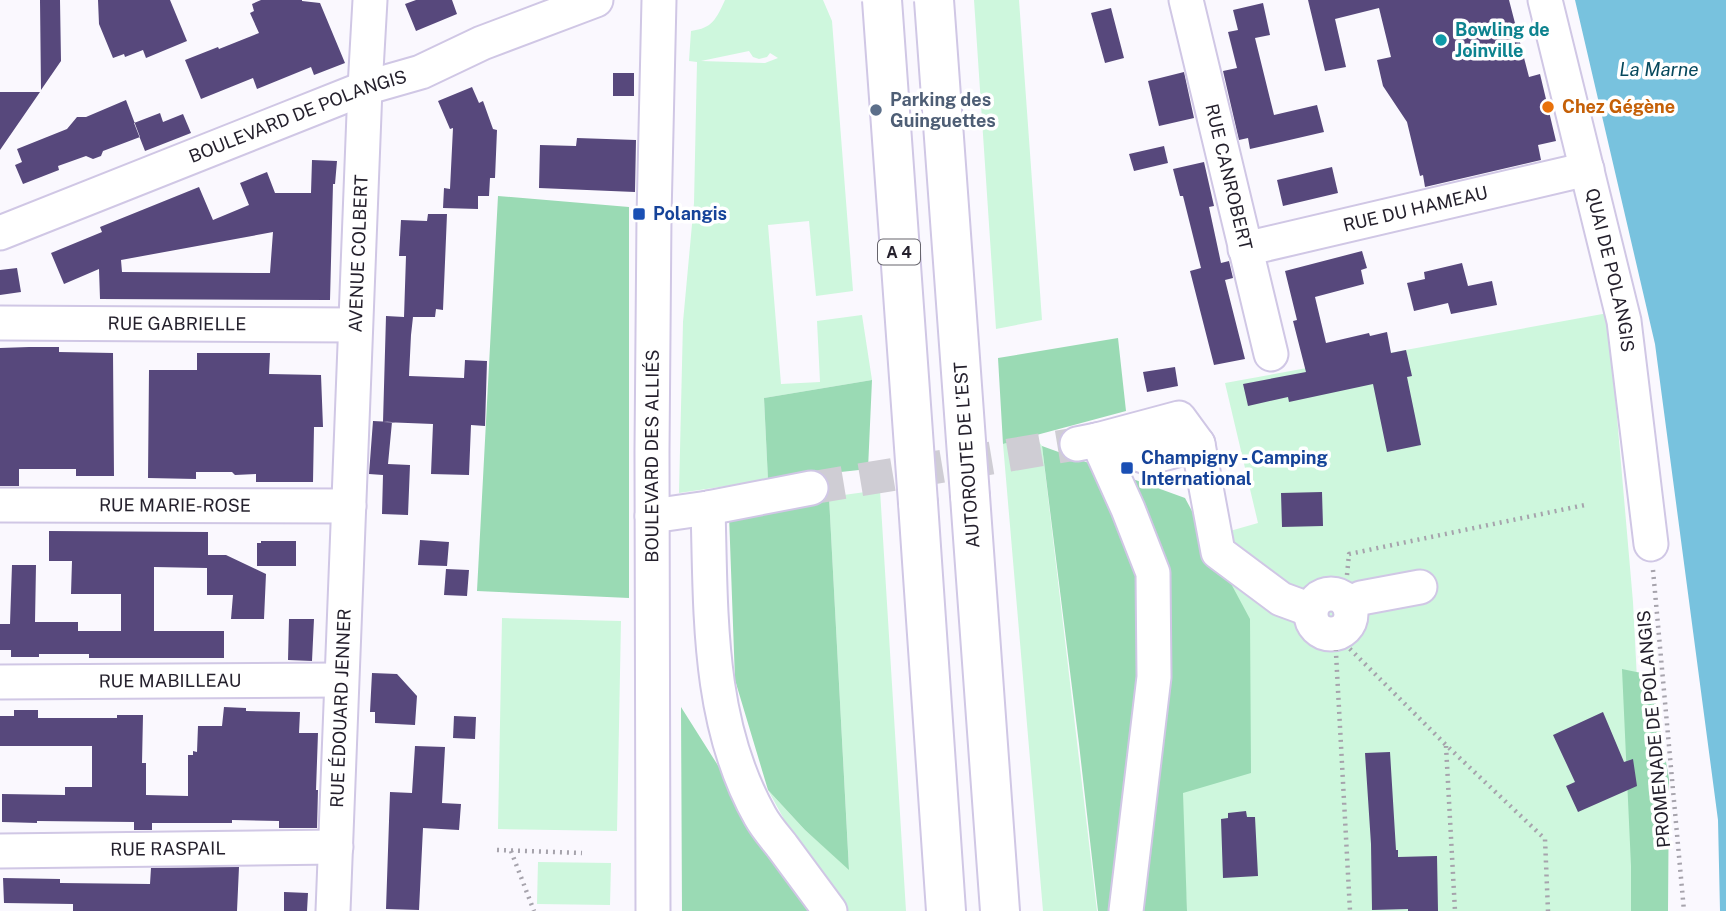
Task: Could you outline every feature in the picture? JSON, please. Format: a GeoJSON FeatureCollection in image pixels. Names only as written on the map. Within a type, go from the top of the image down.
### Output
{"type":"FeatureCollection","features":[{"type":"Feature","properties":{"kind":"highway","name":"A 4"},"geometry":{"type":"LineString","coordinates":[[882,0],[946,911]]}},
{"type":"Feature","properties":{"kind":"highway","name":"AUTOROUTE DE L’EST"},"geometry":{"type":"LineString","coordinates":[[934,0],[1000,911]]}},
{"type":"Feature","properties":{"kind":"street","name":"AVENUE COLBERT"},"geometry":{"type":"LineString","coordinates":[[349,506],[370,0]]}},
{"type":"Feature","properties":{"kind":"street","name":"BOULEVARD DE POLANGIS"},"geometry":{"type":"LineString","coordinates":[[0,233],[365,88],[422,72],[482,43],[596,0]]}},
{"type":"Feature","properties":{"kind":"street","name":"BOULEVARD DES ALLIÉS"},"geometry":{"type":"LineString","coordinates":[[653,911],[652,516],[659,0]]}},
{"type":"Feature","properties":{"kind":"street","name":"RUE CANROBERT"},"geometry":{"type":"LineString","coordinates":[[1186,0],[1270,354]]}},
{"type":"Feature","properties":{"kind":"street","name":"QUAI DE POLANGIS"},"geometry":{"type":"LineString","coordinates":[[1545,0],[1624,321],[1651,544]]}},
{"type":"Feature","properties":{"kind":"street","name":"RUE DU HAMEAU"},"geometry":{"type":"LineString","coordinates":[[1245,249],[1587,169]]}},
{"type":"Feature","properties":{"kind":"street","name":"RUE GABRIELLE"},"geometry":{"type":"LineString","coordinates":[[0,323],[355,325]]}},
{"type":"Feature","properties":{"kind":"street"},"geometry":{"type":"LineString","coordinates":[[1126,911],[1154,677],[1153,573],[1128,509],[1086,442],[1179,418],[1198,444],[1218,552],[1281,599],[1334,612],[1361,598],[1420,587]]}},
{"type":"Feature","properties":{"kind":"street"},"geometry":{"type":"LineString","coordinates":[[652,516],[811,488]]}},
{"type":"Feature","properties":{"kind":"street","name":"RUE MARIE-ROSE"},"geometry":{"type":"LineString","coordinates":[[0,505],[349,506]]}},
{"type":"Feature","properties":{"kind":"street","name":"RUE ÉDOUARD JENNER"},"geometry":{"type":"LineString","coordinates":[[332,911],[349,506]]}},
{"type":"Feature","properties":{"kind":"street"},"geometry":{"type":"LineString","coordinates":[[708,508],[712,640],[716,679],[738,771],[760,817],[830,911]]}},
{"type":"Feature","properties":{"kind":"street","name":"RUE MABILLEAU"},"geometry":{"type":"LineString","coordinates":[[0,682],[341,680]]}},
{"type":"Feature","properties":{"kind":"street","name":"RUE RASPAIL"},"geometry":{"type":"LineString","coordinates":[[0,851],[336,847]]}},
{"type":"Feature","properties":{"kind":"path"},"geometry":{"type":"LineString","coordinates":[[1350,911],[1334,612],[1349,570],[1349,554],[1585,505]]}},
{"type":"Feature","properties":{"kind":"path","name":"PROMENADE DE POLANGIS"},"geometry":{"type":"LineString","coordinates":[[1651,544],[1684,911]]}},
{"type":"Feature","properties":{"kind":"path"},"geometry":{"type":"LineString","coordinates":[[1334,612],[1446,745],[1545,839],[1548,911]]}},
{"type":"Feature","properties":{"kind":"path"},"geometry":{"type":"LineString","coordinates":[[1446,745],[1455,911]]}},
{"type":"Feature","properties":{"kind":"path"},"geometry":{"type":"LineString","coordinates":[[497,850],[582,853]]}},
{"type":"Feature","properties":{"kind":"path"},"geometry":{"type":"LineString","coordinates":[[511,851],[534,911]]}},
{"type":"Feature","properties":{"kind":"green space"},"geometry":{"type":"Polygon","coordinates":[[[725,0],[823,0],[832,21],[853,291],[816,296],[809,221],[768,225],[781,384],[820,382],[817,321],[862,315],[872,380],[764,398],[768,480],[679,493],[683,322],[694,203],[697,62],[689,61],[691,31],[709,25],[725,0]],[[749,51],[701,61],[765,63],[778,58],[770,53],[759,59],[753,57],[749,51]]]}},
{"type":"Feature","properties":{"kind":"green space"},"geometry":{"type":"Polygon","coordinates":[[[974,0],[1019,0],[1042,320],[996,329],[974,0]]]}},
{"type":"Feature","properties":{"kind":"green space"},"geometry":{"type":"Polygon","coordinates":[[[498,196],[629,207],[629,598],[477,591],[498,196]]]}},
{"type":"Feature","properties":{"kind":"green space"},"geometry":{"type":"Polygon","coordinates":[[[1608,313],[1633,602],[1649,911],[1187,911],[1167,549],[1258,523],[1225,383],[1608,313]]]}},
{"type":"Feature","properties":{"kind":"green space"},"geometry":{"type":"Polygon","coordinates":[[[1118,338],[1126,411],[1003,444],[998,358],[1118,338]]]}},
{"type":"Feature","properties":{"kind":"green space"},"geometry":{"type":"Polygon","coordinates":[[[872,380],[868,469],[768,480],[764,398],[872,380]]]}},
{"type":"Feature","properties":{"kind":"green space"},"geometry":{"type":"Polygon","coordinates":[[[1034,435],[1042,446],[1097,911],[1043,911],[1003,444],[1034,435]]]}},
{"type":"Feature","properties":{"kind":"green space"},"geometry":{"type":"Polygon","coordinates":[[[1042,446],[1185,498],[1250,619],[1251,773],[1183,793],[1187,911],[1098,911],[1042,446]]]}},
{"type":"Feature","properties":{"kind":"green space"},"geometry":{"type":"Polygon","coordinates":[[[880,490],[906,911],[847,911],[803,854],[768,790],[805,830],[849,869],[829,497],[880,490]]]}},
{"type":"Feature","properties":{"kind":"green space"},"geometry":{"type":"Polygon","coordinates":[[[829,497],[849,870],[805,830],[768,790],[735,680],[729,515],[829,497]]]}},
{"type":"Feature","properties":{"kind":"green space"},"geometry":{"type":"Polygon","coordinates":[[[502,618],[621,621],[617,831],[498,829],[502,618]]]}},
{"type":"Feature","properties":{"kind":"green space"},"geometry":{"type":"Polygon","coordinates":[[[1622,669],[1651,675],[1669,779],[1668,911],[1631,911],[1622,669]]]}},
{"type":"Feature","properties":{"kind":"green space"},"geometry":{"type":"Polygon","coordinates":[[[681,707],[810,911],[682,911],[681,707]]]}},
{"type":"Feature","properties":{"kind":"green space"},"geometry":{"type":"Polygon","coordinates":[[[538,862],[611,863],[610,905],[537,904],[538,862]]]}},
{"type":"Feature","properties":{"kind":"water","name":"La Marne"},"geometry":{"type":"Polygon","coordinates":[[[1575,0],[1726,0],[1726,911],[1720,911],[1718,820],[1655,344],[1575,0]]]}},
{"type":"Feature","properties":{"kind":"building"},"geometry":{"type":"Polygon","coordinates":[[[40,0],[60,0],[61,61],[41,90],[40,0]]]}},
{"type":"Feature","properties":{"kind":"building"},"geometry":{"type":"Polygon","coordinates":[[[98,0],[170,0],[187,41],[146,58],[143,50],[125,57],[124,54],[113,58],[99,24],[98,0]]]}},
{"type":"Feature","properties":{"kind":"building"},"geometry":{"type":"Polygon","coordinates":[[[261,0],[320,3],[345,63],[314,75],[311,67],[257,89],[253,78],[201,99],[185,60],[259,33],[250,13],[254,11],[252,4],[261,0]]]}},
{"type":"Feature","properties":{"kind":"building"},"geometry":{"type":"Polygon","coordinates":[[[416,0],[452,0],[457,14],[416,31],[405,4],[416,0]]]}},
{"type":"Feature","properties":{"kind":"building"},"geometry":{"type":"Polygon","coordinates":[[[1308,0],[1509,0],[1529,77],[1540,74],[1556,141],[1538,145],[1541,160],[1425,187],[1407,122],[1383,86],[1377,60],[1391,57],[1379,8],[1335,19],[1346,67],[1325,71],[1308,0]]]}},
{"type":"Feature","properties":{"kind":"building"},"geometry":{"type":"Polygon","coordinates":[[[1263,3],[1270,35],[1255,38],[1274,115],[1317,105],[1324,132],[1250,149],[1248,138],[1239,140],[1223,71],[1237,68],[1228,32],[1238,30],[1233,10],[1263,3]]]}},
{"type":"Feature","properties":{"kind":"building"},"geometry":{"type":"Polygon","coordinates":[[[1111,8],[1124,58],[1105,63],[1091,13],[1111,8]]]}},
{"type":"Feature","properties":{"kind":"building"},"geometry":{"type":"Polygon","coordinates":[[[1184,72],[1194,118],[1159,126],[1148,81],[1184,72]]]}},
{"type":"Feature","properties":{"kind":"building"},"geometry":{"type":"Polygon","coordinates":[[[613,73],[634,73],[634,96],[613,96],[613,73]]]}},
{"type":"Feature","properties":{"kind":"building"},"geometry":{"type":"Polygon","coordinates":[[[472,87],[479,103],[483,101],[493,129],[497,130],[495,178],[490,178],[489,196],[478,196],[478,209],[443,208],[444,188],[450,189],[453,128],[450,129],[438,101],[472,87]]]}},
{"type":"Feature","properties":{"kind":"building"},"geometry":{"type":"Polygon","coordinates":[[[0,92],[40,92],[0,150],[0,92]]]}},
{"type":"Feature","properties":{"kind":"building"},"geometry":{"type":"Polygon","coordinates":[[[126,100],[140,137],[103,151],[101,156],[93,159],[86,156],[58,166],[59,170],[23,184],[15,165],[22,162],[17,149],[67,129],[77,117],[86,117],[126,100]]]}},
{"type":"Feature","properties":{"kind":"building"},"geometry":{"type":"Polygon","coordinates":[[[160,113],[163,122],[183,114],[191,133],[145,151],[134,123],[160,113]]]}},
{"type":"Feature","properties":{"kind":"building"},"geometry":{"type":"Polygon","coordinates":[[[577,138],[636,140],[635,192],[539,188],[540,145],[576,146],[577,138]]]}},
{"type":"Feature","properties":{"kind":"building"},"geometry":{"type":"Polygon","coordinates":[[[1164,146],[1168,163],[1134,171],[1129,154],[1164,146]]]}},
{"type":"Feature","properties":{"kind":"building"},"geometry":{"type":"Polygon","coordinates":[[[312,160],[337,161],[333,184],[330,300],[100,299],[99,269],[64,284],[51,253],[102,232],[100,227],[199,187],[213,220],[249,205],[240,183],[267,172],[275,193],[311,193],[312,160]],[[273,232],[121,260],[122,272],[270,273],[273,232]]]}},
{"type":"Feature","properties":{"kind":"building"},"geometry":{"type":"Polygon","coordinates":[[[1204,162],[1214,206],[1209,207],[1221,263],[1229,261],[1233,278],[1225,280],[1245,359],[1214,365],[1190,271],[1201,268],[1183,196],[1180,196],[1173,169],[1204,162]]]}},
{"type":"Feature","properties":{"kind":"building"},"geometry":{"type":"Polygon","coordinates":[[[1332,167],[1338,193],[1283,206],[1277,180],[1332,167]]]}},
{"type":"Feature","properties":{"kind":"building"},"geometry":{"type":"Polygon","coordinates":[[[428,214],[447,214],[443,310],[436,309],[435,317],[413,317],[409,376],[464,378],[465,360],[487,361],[485,426],[471,425],[469,475],[431,474],[433,424],[383,422],[386,316],[404,317],[406,256],[399,256],[401,220],[427,221],[428,214]]]}},
{"type":"Feature","properties":{"kind":"building"},"geometry":{"type":"Polygon","coordinates":[[[1362,251],[1367,268],[1361,270],[1364,284],[1315,297],[1326,343],[1369,333],[1370,336],[1387,332],[1391,353],[1406,350],[1412,376],[1407,377],[1421,445],[1387,452],[1373,384],[1289,402],[1288,397],[1248,406],[1243,384],[1306,372],[1293,321],[1297,320],[1285,271],[1362,251]]]}},
{"type":"Feature","properties":{"kind":"building"},"geometry":{"type":"Polygon","coordinates":[[[1462,263],[1468,286],[1492,281],[1497,305],[1451,314],[1448,303],[1414,311],[1407,283],[1425,279],[1424,272],[1462,263]]]}},
{"type":"Feature","properties":{"kind":"building"},"geometry":{"type":"Polygon","coordinates":[[[17,268],[21,292],[0,295],[0,270],[17,268]]]}},
{"type":"Feature","properties":{"kind":"building"},"geometry":{"type":"Polygon","coordinates":[[[59,347],[59,352],[113,353],[114,476],[76,476],[76,469],[19,469],[19,486],[0,486],[0,348],[59,347]]]}},
{"type":"Feature","properties":{"kind":"building"},"geometry":{"type":"Polygon","coordinates":[[[197,353],[270,353],[269,374],[321,375],[323,427],[314,427],[313,482],[256,482],[256,474],[235,475],[232,472],[196,472],[196,479],[148,478],[149,370],[197,370],[197,353]]]}},
{"type":"Feature","properties":{"kind":"building"},"geometry":{"type":"Polygon","coordinates":[[[1175,367],[1178,386],[1147,392],[1143,372],[1175,367]]]}},
{"type":"Feature","properties":{"kind":"building"},"geometry":{"type":"Polygon","coordinates":[[[373,421],[392,422],[388,464],[410,465],[408,515],[382,514],[383,475],[369,474],[373,421]]]}},
{"type":"Feature","properties":{"kind":"building"},"geometry":{"type":"Polygon","coordinates":[[[1322,492],[1323,526],[1282,527],[1281,493],[1322,492]]]}},
{"type":"Feature","properties":{"kind":"building"},"geometry":{"type":"Polygon","coordinates":[[[49,531],[208,532],[208,555],[226,555],[266,574],[264,619],[231,619],[233,595],[207,595],[207,568],[154,567],[154,631],[224,631],[224,658],[89,658],[89,654],[11,657],[11,650],[0,650],[0,624],[10,624],[12,565],[36,565],[35,622],[78,622],[78,631],[121,631],[121,594],[71,594],[72,561],[49,561],[49,531]]]}},
{"type":"Feature","properties":{"kind":"building"},"geometry":{"type":"Polygon","coordinates":[[[420,540],[449,542],[447,566],[418,565],[420,540]]]}},
{"type":"Feature","properties":{"kind":"building"},"geometry":{"type":"Polygon","coordinates":[[[296,541],[296,566],[257,566],[257,543],[296,541]]]}},
{"type":"Feature","properties":{"kind":"building"},"geometry":{"type":"Polygon","coordinates":[[[446,569],[469,570],[467,596],[444,595],[446,569]]]}},
{"type":"Feature","properties":{"kind":"building"},"geometry":{"type":"Polygon","coordinates":[[[289,619],[314,619],[312,661],[288,660],[289,619]]]}},
{"type":"Feature","properties":{"kind":"building"},"geometry":{"type":"Polygon","coordinates":[[[372,673],[397,674],[417,696],[415,725],[375,723],[375,712],[370,712],[372,673]]]}},
{"type":"Feature","properties":{"kind":"building"},"geometry":{"type":"Polygon","coordinates":[[[224,707],[246,708],[246,711],[300,712],[299,733],[318,733],[317,828],[279,828],[279,821],[232,820],[232,823],[152,823],[152,830],[134,830],[134,822],[2,822],[2,794],[65,795],[65,787],[92,787],[92,746],[0,746],[0,716],[14,716],[14,710],[38,710],[38,718],[117,718],[117,715],[143,715],[142,763],[146,763],[146,795],[188,796],[188,755],[193,755],[193,751],[197,752],[198,726],[222,726],[224,707]]]}},
{"type":"Feature","properties":{"kind":"building"},"geometry":{"type":"Polygon","coordinates":[[[1603,712],[1624,762],[1633,759],[1637,786],[1578,812],[1566,786],[1575,782],[1553,735],[1603,712]]]}},
{"type":"Feature","properties":{"kind":"building"},"geometry":{"type":"Polygon","coordinates":[[[454,716],[476,717],[475,739],[453,738],[454,716]]]}},
{"type":"Feature","properties":{"kind":"building"},"geometry":{"type":"Polygon","coordinates":[[[415,746],[445,747],[442,803],[461,804],[459,830],[423,828],[419,910],[386,909],[390,792],[412,793],[415,746]]]}},
{"type":"Feature","properties":{"kind":"building"},"geometry":{"type":"Polygon","coordinates":[[[1390,752],[1398,857],[1437,856],[1438,911],[1372,910],[1365,753],[1390,752]]]}},
{"type":"Feature","properties":{"kind":"building"},"geometry":{"type":"Polygon","coordinates":[[[1246,811],[1247,817],[1255,817],[1258,876],[1223,878],[1221,819],[1228,818],[1228,813],[1246,811]]]}},
{"type":"Feature","properties":{"kind":"building"},"geometry":{"type":"Polygon","coordinates":[[[239,867],[237,911],[73,911],[73,904],[4,903],[3,878],[60,879],[60,883],[150,884],[151,868],[239,867]]]}},
{"type":"Feature","properties":{"kind":"building"},"geometry":{"type":"Polygon","coordinates":[[[284,892],[308,893],[307,911],[284,911],[284,892]]]}},
{"type":"Feature","properties":{"kind":"tunnel"},"geometry":{"type":"LineString","coordinates":[[811,488],[1076,444]]}},
{"type":"Feature","properties":{"kind":"place","name":"Bowling de Joinville"},"geometry":{"type":"Point","coordinates":[1441,40]}},
{"type":"Feature","properties":{"kind":"place","name":"Chez Gégène"},"geometry":{"type":"Point","coordinates":[1548,107]}},
{"type":"Feature","properties":{"kind":"place","name":"Parking des Guinguettes"},"geometry":{"type":"Point","coordinates":[876,110]}},
{"type":"Feature","properties":{"kind":"place","name":"Polangis"},"geometry":{"type":"Point","coordinates":[639,214]}},
{"type":"Feature","properties":{"kind":"place","name":"Champigny - Camping International"},"geometry":{"type":"Point","coordinates":[1127,468]}}]}
